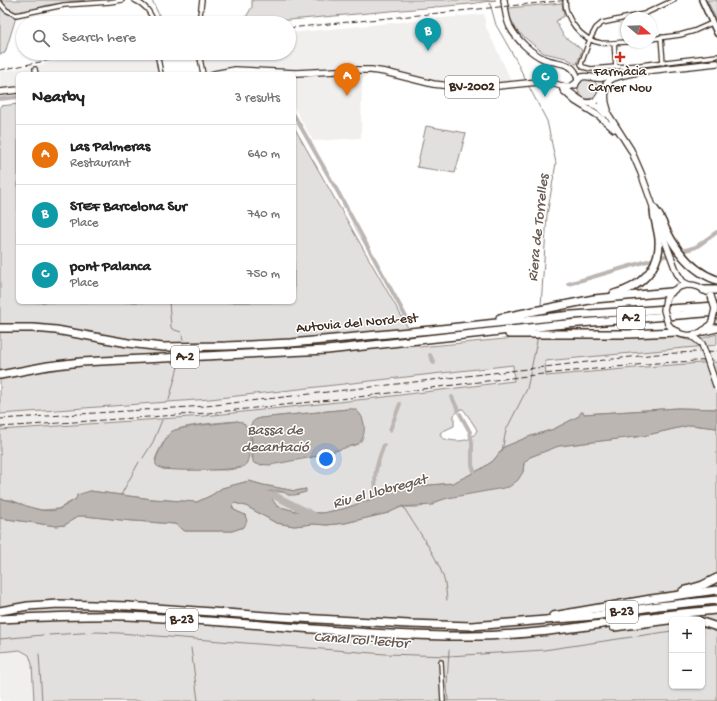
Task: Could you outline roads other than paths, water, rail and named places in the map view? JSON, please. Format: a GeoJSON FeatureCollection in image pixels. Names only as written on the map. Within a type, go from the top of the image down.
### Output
{"type":"FeatureCollection","features":[{"type":"Feature","properties":{"kind":"highway"},"geometry":{"type":"LineString","coordinates":[[654,208],[659,215],[670,244],[692,266],[717,280]]}},
{"type":"Feature","properties":{"kind":"highway"},"geometry":{"type":"LineString","coordinates":[[529,316],[548,309],[627,290],[637,285],[646,277],[655,262],[658,248],[658,235],[654,218],[654,208]]}},
{"type":"Feature","properties":{"kind":"highway"},"geometry":{"type":"LineString","coordinates":[[704,290],[717,290]]}},
{"type":"Feature","properties":{"kind":"highway"},"geometry":{"type":"LineString","coordinates":[[594,299],[673,291]]}},
{"type":"Feature","properties":{"kind":"highway","name":"Autovia del Nord-est"},"geometry":{"type":"LineString","coordinates":[[0,328],[48,329],[138,344],[163,347],[188,347],[291,342],[467,326],[529,316],[548,317],[649,309],[717,306]]}},
{"type":"Feature","properties":{"kind":"highway","name":"A-2"},"geometry":{"type":"LineString","coordinates":[[528,331],[547,326],[717,312]]}},
{"type":"Feature","properties":{"kind":"highway"},"geometry":{"type":"LineString","coordinates":[[704,331],[717,328]]}},
{"type":"Feature","properties":{"kind":"highway"},"geometry":{"type":"LineString","coordinates":[[528,331],[546,334],[628,334],[676,332]]}},
{"type":"Feature","properties":{"kind":"highway","name":"Autovia del Nord-est"},"geometry":{"type":"LineString","coordinates":[[0,375],[48,366],[81,362],[327,350],[493,332],[501,334],[528,331]]}},
{"type":"Feature","properties":{"kind":"highway"},"geometry":{"type":"LineString","coordinates":[[651,599],[703,585],[717,578]]}},
{"type":"Feature","properties":{"kind":"highway"},"geometry":{"type":"LineString","coordinates":[[527,622],[566,613],[717,590]]}},
{"type":"Feature","properties":{"kind":"highway","name":"B-23"},"geometry":{"type":"LineString","coordinates":[[0,611],[28,606],[59,604],[128,606],[281,617],[472,626],[594,616],[658,606],[717,600]]}},
{"type":"Feature","properties":{"kind":"highway"},"geometry":{"type":"LineString","coordinates":[[0,607],[28,606]]}},
{"type":"Feature","properties":{"kind":"highway","name":"B-23"},"geometry":{"type":"LineString","coordinates":[[0,619],[60,616],[126,616],[397,634],[470,636],[518,634],[588,626],[660,615],[717,610]]}},
{"type":"Feature","properties":{"kind":"highway"},"geometry":{"type":"LineString","coordinates":[[0,622],[17,618]]}},
{"type":"Feature","properties":{"kind":"highway"},"geometry":{"type":"LineString","coordinates":[[588,626],[615,627],[669,620]]}},
{"type":"Feature","properties":{"kind":"main road"},"geometry":{"type":"LineString","coordinates":[[504,0],[506,16],[510,28],[527,47],[545,59],[572,67],[577,74],[577,82],[574,91],[576,96]]}},
{"type":"Feature","properties":{"kind":"main road"},"geometry":{"type":"LineString","coordinates":[[506,16],[519,35],[538,52],[550,58],[568,62],[580,72],[596,78],[604,78],[623,71],[717,62]]}},
{"type":"Feature","properties":{"kind":"main road"},"geometry":{"type":"LineString","coordinates":[[589,103],[597,100],[606,83],[617,77],[641,71],[717,62]]}},
{"type":"Feature","properties":{"kind":"main road","name":"BV-2002"},"geometry":{"type":"LineString","coordinates":[[226,72],[238,70],[277,72]]}},
{"type":"Feature","properties":{"kind":"main road","name":"BV-2002"},"geometry":{"type":"LineString","coordinates":[[296,73],[372,70],[427,82],[459,87],[484,87],[541,82],[569,87],[582,77],[588,75]]}},
{"type":"Feature","properties":{"kind":"main road"},"geometry":{"type":"LineString","coordinates":[[614,125],[606,104],[605,96],[608,86],[617,77]]}},
{"type":"Feature","properties":{"kind":"main road"},"geometry":{"type":"LineString","coordinates":[[596,78],[600,82],[601,103],[637,163],[654,208]]}},
{"type":"Feature","properties":{"kind":"main road","name":"BV-2002"},"geometry":{"type":"LineString","coordinates":[[541,82],[570,92],[580,100],[589,103]]}},
{"type":"Feature","properties":{"kind":"main road"},"geometry":{"type":"LineString","coordinates":[[562,89],[579,104],[599,116],[623,138]]}},
{"type":"Feature","properties":{"kind":"main road"},"geometry":{"type":"LineString","coordinates":[[0,92],[16,90]]}},
{"type":"Feature","properties":{"kind":"main road"},"geometry":{"type":"LineString","coordinates":[[589,103],[601,109],[614,125]]}},
{"type":"Feature","properties":{"kind":"main road"},"geometry":{"type":"LineString","coordinates":[[670,244],[677,282],[673,291]]}},
{"type":"Feature","properties":{"kind":"main road"},"geometry":{"type":"LineString","coordinates":[[676,273],[682,282],[688,285]]}},
{"type":"Feature","properties":{"kind":"main road"},"geometry":{"type":"LineString","coordinates":[[695,285],[704,290],[711,296],[715,309],[712,322],[704,331],[692,336],[676,332],[668,324],[664,310],[666,299],[673,291],[681,286],[695,285]]}},
{"type":"Feature","properties":{"kind":"main road"},"geometry":{"type":"LineString","coordinates":[[704,331],[702,344],[717,388]]}},
{"type":"Feature","properties":{"kind":"main road"},"geometry":{"type":"LineString","coordinates":[[692,336],[702,344]]}},
{"type":"Feature","properties":{"kind":"street"},"geometry":{"type":"LineString","coordinates":[[0,3],[6,10],[16,14],[35,12],[64,5],[122,0]]}},
{"type":"Feature","properties":{"kind":"street"},"geometry":{"type":"LineString","coordinates":[[134,0],[142,4],[148,10],[151,16]]}},
{"type":"Feature","properties":{"kind":"street"},"geometry":{"type":"LineString","coordinates":[[199,16],[202,0]]}},
{"type":"Feature","properties":{"kind":"street"},"geometry":{"type":"LineString","coordinates":[[565,0],[566,12],[570,20],[576,28],[590,39],[601,43],[621,42]]}},
{"type":"Feature","properties":{"kind":"street"},"geometry":{"type":"LineString","coordinates":[[674,0],[644,14],[602,23],[596,28],[590,39],[582,66],[586,69],[616,67],[664,63],[717,56]]}},
{"type":"Feature","properties":{"kind":"street"},"geometry":{"type":"LineString","coordinates":[[702,0],[717,33]]}},
{"type":"Feature","properties":{"kind":"street"},"geometry":{"type":"LineString","coordinates":[[657,38],[686,33],[712,23]]}},
{"type":"Feature","properties":{"kind":"street"},"geometry":{"type":"LineString","coordinates":[[661,38],[664,63]]}},
{"type":"Feature","properties":{"kind":"street"},"geometry":{"type":"LineString","coordinates":[[614,43],[616,67]]}},
{"type":"Feature","properties":{"kind":"street"},"geometry":{"type":"LineString","coordinates":[[158,60],[161,72]]}},
{"type":"Feature","properties":{"kind":"street"},"geometry":{"type":"LineString","coordinates":[[200,60],[203,72]]}},
{"type":"Feature","properties":{"kind":"street"},"geometry":{"type":"LineString","coordinates":[[440,662],[442,701]]}},
{"type":"Feature","properties":{"kind":"water"},"geometry":{"type":"Polygon","coordinates":[[[678,408],[717,409],[717,428],[691,425],[643,436],[559,446],[530,457],[524,463],[523,472],[518,480],[509,487],[448,498],[435,502],[433,505],[401,507],[388,513],[345,523],[294,526],[276,523],[246,506],[235,503],[232,506],[234,510],[245,515],[247,521],[244,527],[232,531],[185,531],[175,524],[85,516],[78,516],[65,525],[56,526],[0,518],[0,499],[44,511],[59,509],[76,499],[77,495],[90,491],[152,499],[197,502],[212,495],[222,488],[249,481],[295,491],[306,489],[306,492],[295,495],[288,495],[284,492],[278,491],[267,492],[277,506],[295,511],[322,513],[343,509],[392,491],[453,483],[481,469],[493,461],[504,447],[528,437],[554,429],[579,416],[581,412],[584,414],[678,408]]]}},
{"type":"Feature","properties":{"kind":"water","name":"Bassa de decantació"},"geometry":{"type":"Polygon","coordinates":[[[348,409],[356,410],[360,414],[364,423],[363,437],[358,444],[318,456],[270,465],[255,464],[253,462],[251,425],[254,420],[260,418],[348,409]]]}},
{"type":"Feature","properties":{"kind":"water"},"geometry":{"type":"Polygon","coordinates":[[[238,421],[245,425],[249,432],[249,454],[245,466],[218,470],[171,470],[160,468],[156,465],[158,454],[171,432],[193,426],[238,421]]]}},
{"type":"Feature","properties":{"kind":"waterway"},"geometry":{"type":"LineString","coordinates":[[152,0],[159,16]]}},
{"type":"Feature","properties":{"kind":"waterway","name":"Riera de Torrelles"},"geometry":{"type":"LineString","coordinates":[[489,0],[496,25],[526,81]]}},
{"type":"Feature","properties":{"kind":"waterway","name":"Riera de Torrelles"},"geometry":{"type":"LineString","coordinates":[[528,85],[547,121],[556,163],[547,215],[541,306]]}},
{"type":"Feature","properties":{"kind":"waterway"},"geometry":{"type":"LineString","coordinates":[[0,99],[16,97]]}},
{"type":"Feature","properties":{"kind":"waterway"},"geometry":{"type":"LineString","coordinates":[[296,119],[406,317]]}},
{"type":"Feature","properties":{"kind":"waterway"},"geometry":{"type":"LineString","coordinates":[[568,284],[696,247],[717,232]]}},
{"type":"Feature","properties":{"kind":"waterway"},"geometry":{"type":"LineString","coordinates":[[169,304],[171,327],[172,329],[181,332]]}},
{"type":"Feature","properties":{"kind":"waterway"},"geometry":{"type":"LineString","coordinates":[[182,335],[183,340]]}},
{"type":"Feature","properties":{"kind":"waterway","name":"Riera de Torrelles"},"geometry":{"type":"LineString","coordinates":[[502,451],[506,430],[527,389],[538,336]]}},
{"type":"Feature","properties":{"kind":"waterway"},"geometry":{"type":"LineString","coordinates":[[430,355],[434,363]]}},
{"type":"Feature","properties":{"kind":"waterway"},"geometry":{"type":"LineString","coordinates":[[169,400],[178,367]]}},
{"type":"Feature","properties":{"kind":"waterway"},"geometry":{"type":"LineString","coordinates":[[452,397],[458,410]]}},
{"type":"Feature","properties":{"kind":"waterway"},"geometry":{"type":"LineString","coordinates":[[390,430],[400,404]]}},
{"type":"Feature","properties":{"kind":"waterway"},"geometry":{"type":"LineString","coordinates":[[460,414],[470,432],[472,443],[472,465],[476,477]]}},
{"type":"Feature","properties":{"kind":"waterway"},"geometry":{"type":"LineString","coordinates":[[143,458],[153,442],[162,420]]}},
{"type":"Feature","properties":{"kind":"waterway"},"geometry":{"type":"LineString","coordinates":[[379,503],[375,480],[378,460],[384,445]]}},
{"type":"Feature","properties":{"kind":"waterway"},"geometry":{"type":"LineString","coordinates":[[121,495],[139,462]]}},
{"type":"Feature","properties":{"kind":"waterway","name":"Riu el Llobregat"},"geometry":{"type":"LineString","coordinates":[[260,494],[275,496],[315,516]]}},
{"type":"Feature","properties":{"kind":"waterway"},"geometry":{"type":"LineString","coordinates":[[403,506],[440,568],[445,582],[447,600]]}},
{"type":"Feature","properties":{"kind":"waterway","name":"Canal col·lector"},"geometry":{"type":"LineString","coordinates":[[49,635],[97,632],[119,633],[385,654],[449,656],[544,650],[669,631]]}},
{"type":"Feature","properties":{"kind":"waterway","name":"Canal col·lector"},"geometry":{"type":"LineString","coordinates":[[0,639],[43,635]]}},
{"type":"Feature","properties":{"kind":"waterway"},"geometry":{"type":"LineString","coordinates":[[191,648],[198,701]]}},
{"type":"Feature","properties":{"kind":"waterway"},"geometry":{"type":"LineString","coordinates":[[448,701],[447,685],[449,650]]}},
{"type":"Feature","properties":{"kind":"waterway"},"geometry":{"type":"LineString","coordinates":[[39,654],[42,701]]}},
{"type":"Feature","properties":{"kind":"railway"},"geometry":{"type":"LineString","coordinates":[[296,27],[569,0]]}},
{"type":"Feature","properties":{"kind":"railway"},"geometry":{"type":"LineString","coordinates":[[0,70],[50,60]]}},
{"type":"Feature","properties":{"kind":"railway"},"geometry":{"type":"LineString","coordinates":[[0,419],[206,406],[657,354],[717,351]]}},
{"type":"Feature","properties":{"kind":"railway"},"geometry":{"type":"LineString","coordinates":[[0,427],[208,413],[358,397],[543,374],[657,363],[717,360]]}},
{"type":"Feature","properties":{"kind":"place","name":"STEF Barcelona Sur"},"geometry":{"type":"Point","coordinates":[428,51]}},
{"type":"Feature","properties":{"kind":"place","name":"Farmàcia Carrer Nou"},"geometry":{"type":"Point","coordinates":[620,57]}},
{"type":"Feature","properties":{"kind":"place","name":"Las Palmeras"},"geometry":{"type":"Point","coordinates":[347,96]}},
{"type":"Feature","properties":{"kind":"place","name":"pont Palanca"},"geometry":{"type":"Point","coordinates":[545,97]}}]}
